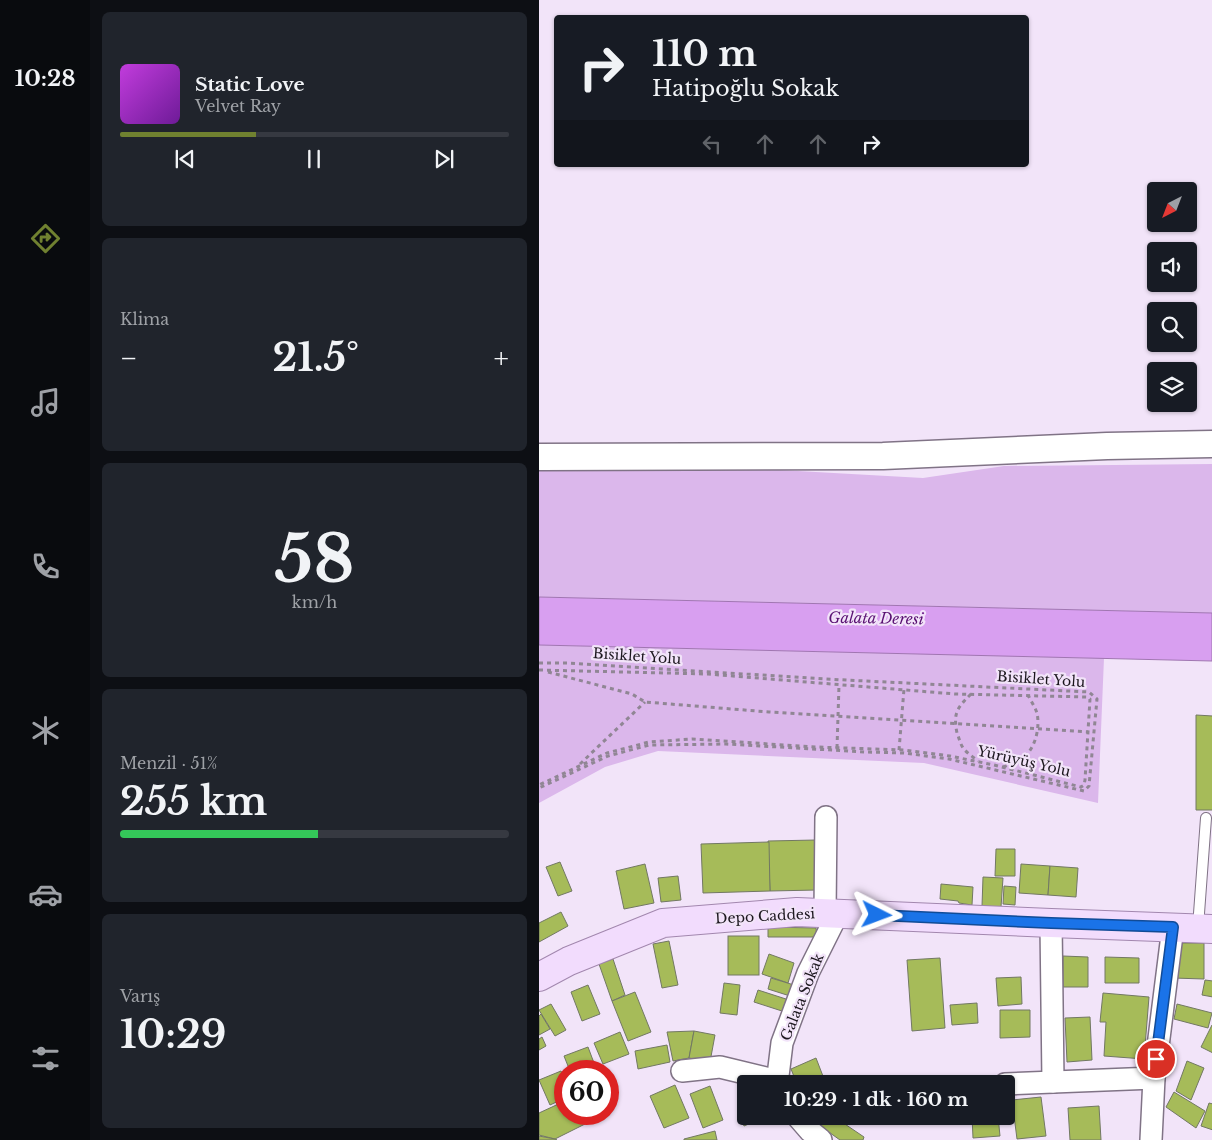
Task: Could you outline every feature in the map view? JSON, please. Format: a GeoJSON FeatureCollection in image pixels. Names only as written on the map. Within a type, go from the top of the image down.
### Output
{"type":"FeatureCollection","features":[{"type":"Feature","properties":{"kind":"main road","name":"Depo Caddesi"},"geometry":{"type":"LineString","coordinates":[[539,977],[569,961],[663,923],[797,912],[1194,928]]}},
{"type":"Feature","properties":{"kind":"street"},"geometry":{"type":"LineString","coordinates":[[539,456],[883,456],[1107,446],[1212,444]]}},
{"type":"Feature","properties":{"kind":"street"},"geometry":{"type":"LineString","coordinates":[[826,817],[832,913]]}},
{"type":"Feature","properties":{"kind":"street","name":"Galata Sokak"},"geometry":{"type":"LineString","coordinates":[[779,1075],[782,1043],[832,913]]}},
{"type":"Feature","properties":{"kind":"street"},"geometry":{"type":"LineString","coordinates":[[1051,923],[1053,1082]]}},
{"type":"Feature","properties":{"kind":"street"},"geometry":{"type":"LineString","coordinates":[[1147,1136],[1154,1078],[1194,928]]}},
{"type":"Feature","properties":{"kind":"street"},"geometry":{"type":"LineString","coordinates":[[682,1071],[720,1067],[751,1075]]}},
{"type":"Feature","properties":{"kind":"street"},"geometry":{"type":"LineString","coordinates":[[1015,1084],[1154,1078]]}},
{"type":"Feature","properties":{"kind":"street"},"geometry":{"type":"LineString","coordinates":[[805,1125],[821,1140]]}},
{"type":"Feature","properties":{"kind":"lane"},"geometry":{"type":"LineString","coordinates":[[1194,928],[1206,818]]}},
{"type":"Feature","properties":{"kind":"path","name":"Bisiklet Yolu"},"geometry":{"type":"LineString","coordinates":[[539,663],[568,663],[825,679],[1089,692],[1097,699],[1089,786],[1084,791],[949,759],[904,753],[726,744],[649,745],[607,756],[539,786]]}},
{"type":"Feature","properties":{"kind":"path","name":"Yürüyüş Yolu"},"geometry":{"type":"LineString","coordinates":[[539,786],[607,753],[649,742],[692,739],[899,750],[949,756],[1081,787],[1084,785],[1085,780],[1090,699],[1087,697],[955,694],[708,674],[540,670]]}},
{"type":"Feature","properties":{"kind":"path"},"geometry":{"type":"LineString","coordinates":[[540,670],[632,694],[645,702],[1088,732]]}},
{"type":"Feature","properties":{"kind":"path"},"geometry":{"type":"LineString","coordinates":[[837,748],[839,685]]}},
{"type":"Feature","properties":{"kind":"path"},"geometry":{"type":"LineString","coordinates":[[899,750],[904,689]]}},
{"type":"Feature","properties":{"kind":"path"},"geometry":{"type":"LineString","coordinates":[[972,693],[964,700],[956,713],[956,724],[959,740],[963,747],[979,762]]}},
{"type":"Feature","properties":{"kind":"path"},"geometry":{"type":"LineString","coordinates":[[1002,767],[1024,757],[1031,749],[1038,721],[1036,711],[1028,695]]}},
{"type":"Feature","properties":{"kind":"path"},"geometry":{"type":"LineString","coordinates":[[578,766],[645,702]]}},
{"type":"Feature","properties":{"kind":"shaded area"},"geometry":{"type":"Polygon","coordinates":[[[1212,464],[1212,613],[539,597],[539,469],[726,467],[923,478],[1004,466],[1212,464]]]}},
{"type":"Feature","properties":{"kind":"shaded area"},"geometry":{"type":"Polygon","coordinates":[[[539,645],[1104,658],[1098,803],[924,763],[658,751],[605,767],[539,803],[539,645]]]}},
{"type":"Feature","properties":{"kind":"water","name":"Galata Deresi"},"geometry":{"type":"Polygon","coordinates":[[[539,597],[1212,613],[1212,661],[539,645],[539,597]]]}},
{"type":"Feature","properties":{"kind":"building"},"geometry":{"type":"Polygon","coordinates":[[[1196,715],[1213,716],[1213,810],[1196,810],[1196,715]]]}},
{"type":"Feature","properties":{"kind":"building"},"geometry":{"type":"Polygon","coordinates":[[[816,840],[817,890],[770,891],[768,841],[816,840]]]}},
{"type":"Feature","properties":{"kind":"building"},"geometry":{"type":"Polygon","coordinates":[[[769,842],[770,891],[703,893],[701,844],[769,842]]]}},
{"type":"Feature","properties":{"kind":"building"},"geometry":{"type":"Polygon","coordinates":[[[996,849],[1015,849],[1015,876],[995,876],[996,849]]]}},
{"type":"Feature","properties":{"kind":"building"},"geometry":{"type":"Polygon","coordinates":[[[560,862],[572,891],[558,896],[546,867],[560,862]]]}},
{"type":"Feature","properties":{"kind":"building"},"geometry":{"type":"Polygon","coordinates":[[[645,864],[654,903],[624,909],[616,871],[645,864]]]}},
{"type":"Feature","properties":{"kind":"building"},"geometry":{"type":"Polygon","coordinates":[[[1021,864],[1050,866],[1048,895],[1019,893],[1021,864]]]}},
{"type":"Feature","properties":{"kind":"building"},"geometry":{"type":"Polygon","coordinates":[[[1050,866],[1078,868],[1076,897],[1048,895],[1050,866]]]}},
{"type":"Feature","properties":{"kind":"building"},"geometry":{"type":"Polygon","coordinates":[[[678,876],[681,900],[661,902],[658,878],[678,876]]]}},
{"type":"Feature","properties":{"kind":"building"},"geometry":{"type":"Polygon","coordinates":[[[983,877],[1003,878],[1001,907],[982,906],[983,877]]]}},
{"type":"Feature","properties":{"kind":"building"},"geometry":{"type":"Polygon","coordinates":[[[941,884],[973,887],[972,905],[940,899],[941,884]]]}},
{"type":"Feature","properties":{"kind":"building"},"geometry":{"type":"Polygon","coordinates":[[[1004,886],[1016,887],[1015,905],[1003,904],[1004,886]]]}},
{"type":"Feature","properties":{"kind":"building"},"geometry":{"type":"Polygon","coordinates":[[[561,912],[568,926],[539,942],[539,923],[561,912]]]}},
{"type":"Feature","properties":{"kind":"building"},"geometry":{"type":"Polygon","coordinates":[[[768,927],[816,928],[817,937],[768,937],[768,927]]]}},
{"type":"Feature","properties":{"kind":"building"},"geometry":{"type":"Polygon","coordinates":[[[728,936],[759,936],[759,975],[728,975],[728,936]]]}},
{"type":"Feature","properties":{"kind":"building"},"geometry":{"type":"Polygon","coordinates":[[[669,941],[678,985],[662,988],[653,944],[669,941]]]}},
{"type":"Feature","properties":{"kind":"building"},"geometry":{"type":"Polygon","coordinates":[[[1174,943],[1204,943],[1204,979],[1173,978],[1174,943]]]}},
{"type":"Feature","properties":{"kind":"building"},"geometry":{"type":"Polygon","coordinates":[[[769,954],[794,963],[788,983],[762,974],[769,954]]]}},
{"type":"Feature","properties":{"kind":"building"},"geometry":{"type":"Polygon","coordinates":[[[1063,956],[1088,957],[1088,987],[1063,987],[1063,956]]]}},
{"type":"Feature","properties":{"kind":"building"},"geometry":{"type":"Polygon","coordinates":[[[1105,957],[1139,958],[1139,983],[1105,983],[1105,957]]]}},
{"type":"Feature","properties":{"kind":"building"},"geometry":{"type":"Polygon","coordinates":[[[940,958],[945,1028],[912,1031],[907,960],[940,958]]]}},
{"type":"Feature","properties":{"kind":"building"},"geometry":{"type":"Polygon","coordinates":[[[613,959],[625,995],[612,1001],[599,964],[613,959]]]}},
{"type":"Feature","properties":{"kind":"building"},"geometry":{"type":"Polygon","coordinates":[[[1021,977],[1022,1004],[998,1006],[996,978],[1021,977]]]}},
{"type":"Feature","properties":{"kind":"building"},"geometry":{"type":"Polygon","coordinates":[[[771,978],[794,985],[790,996],[768,989],[771,978]]]}},
{"type":"Feature","properties":{"kind":"building"},"geometry":{"type":"Polygon","coordinates":[[[1205,980],[1213,981],[1213,997],[1202,995],[1205,980]]]}},
{"type":"Feature","properties":{"kind":"building"},"geometry":{"type":"Polygon","coordinates":[[[724,983],[740,985],[737,1015],[720,1013],[724,983]]]}},
{"type":"Feature","properties":{"kind":"building"},"geometry":{"type":"Polygon","coordinates":[[[588,985],[600,1014],[582,1021],[571,992],[588,985]]]}},
{"type":"Feature","properties":{"kind":"building"},"geometry":{"type":"Polygon","coordinates":[[[758,990],[789,1000],[785,1012],[754,1002],[758,990]]]}},
{"type":"Feature","properties":{"kind":"building"},"geometry":{"type":"Polygon","coordinates":[[[635,992],[651,1032],[628,1041],[612,1001],[635,992]]]}},
{"type":"Feature","properties":{"kind":"building"},"geometry":{"type":"Polygon","coordinates":[[[1103,993],[1149,997],[1144,1059],[1104,1056],[1106,1022],[1100,1022],[1103,993]]]}},
{"type":"Feature","properties":{"kind":"building"},"geometry":{"type":"Polygon","coordinates":[[[977,1003],[978,1023],[952,1025],[950,1005],[977,1003]]]}},
{"type":"Feature","properties":{"kind":"building"},"geometry":{"type":"Polygon","coordinates":[[[551,1004],[566,1030],[555,1036],[539,1010],[551,1004]]]}},
{"type":"Feature","properties":{"kind":"building"},"geometry":{"type":"Polygon","coordinates":[[[1177,1004],[1212,1013],[1208,1028],[1174,1019],[1177,1004]]]}},
{"type":"Feature","properties":{"kind":"building"},"geometry":{"type":"Polygon","coordinates":[[[1000,1010],[1030,1010],[1030,1037],[1000,1038],[1000,1010]]]}},
{"type":"Feature","properties":{"kind":"building"},"geometry":{"type":"Polygon","coordinates":[[[541,1014],[550,1029],[539,1035],[539,1016],[541,1014]]]}},
{"type":"Feature","properties":{"kind":"building"},"geometry":{"type":"Polygon","coordinates":[[[1090,1017],[1092,1060],[1067,1062],[1065,1018],[1090,1017]]]}},
{"type":"Feature","properties":{"kind":"building"},"geometry":{"type":"Polygon","coordinates":[[[1213,1025],[1213,1053],[1201,1047],[1213,1025]]]}},
{"type":"Feature","properties":{"kind":"building"},"geometry":{"type":"Polygon","coordinates":[[[694,1031],[689,1058],[673,1061],[667,1032],[694,1031]]]}},
{"type":"Feature","properties":{"kind":"building"},"geometry":{"type":"Polygon","coordinates":[[[694,1031],[715,1035],[710,1062],[689,1058],[694,1031]]]}},
{"type":"Feature","properties":{"kind":"building"},"geometry":{"type":"Polygon","coordinates":[[[620,1032],[629,1054],[613,1060],[601,1060],[594,1043],[620,1032]]]}},
{"type":"Feature","properties":{"kind":"building"},"geometry":{"type":"Polygon","coordinates":[[[542,1037],[546,1046],[539,1050],[539,1039],[542,1037]]]}},
{"type":"Feature","properties":{"kind":"building"},"geometry":{"type":"Polygon","coordinates":[[[667,1045],[670,1062],[638,1069],[635,1051],[667,1045]]]}},
{"type":"Feature","properties":{"kind":"building"},"geometry":{"type":"Polygon","coordinates":[[[588,1047],[593,1060],[566,1060],[564,1056],[588,1047]]]}},
{"type":"Feature","properties":{"kind":"building"},"geometry":{"type":"Polygon","coordinates":[[[816,1058],[823,1075],[793,1075],[791,1069],[816,1058]]]}},
{"type":"Feature","properties":{"kind":"building"},"geometry":{"type":"Polygon","coordinates":[[[1187,1061],[1204,1068],[1191,1100],[1176,1091],[1187,1061]]]}},
{"type":"Feature","properties":{"kind":"building"},"geometry":{"type":"Polygon","coordinates":[[[554,1074],[554,1103],[550,1105],[539,1080],[554,1074]]]}},
{"type":"Feature","properties":{"kind":"building"},"geometry":{"type":"Polygon","coordinates":[[[675,1085],[689,1118],[664,1128],[650,1096],[675,1085]]]}},
{"type":"Feature","properties":{"kind":"building"},"geometry":{"type":"Polygon","coordinates":[[[710,1086],[723,1120],[703,1128],[690,1094],[710,1086]]]}},
{"type":"Feature","properties":{"kind":"building"},"geometry":{"type":"Polygon","coordinates":[[[1174,1092],[1205,1111],[1196,1128],[1166,1107],[1174,1092]]]}},
{"type":"Feature","properties":{"kind":"building"},"geometry":{"type":"Polygon","coordinates":[[[1041,1097],[1046,1136],[1017,1139],[1015,1100],[1041,1097]]]}},
{"type":"Feature","properties":{"kind":"building"},"geometry":{"type":"Polygon","coordinates":[[[1209,1103],[1213,1104],[1213,1130],[1201,1126],[1209,1103]]]}},
{"type":"Feature","properties":{"kind":"building"},"geometry":{"type":"Polygon","coordinates":[[[554,1106],[554,1125],[583,1125],[555,1139],[539,1135],[539,1113],[554,1106]]]}},
{"type":"Feature","properties":{"kind":"building"},"geometry":{"type":"Polygon","coordinates":[[[1099,1106],[1101,1140],[1070,1140],[1068,1108],[1099,1106]]]}},
{"type":"Feature","properties":{"kind":"building"},"geometry":{"type":"Polygon","coordinates":[[[819,1125],[846,1125],[864,1137],[863,1140],[840,1140],[819,1125]]]}},
{"type":"Feature","properties":{"kind":"building"},"geometry":{"type":"Polygon","coordinates":[[[972,1125],[999,1125],[1000,1136],[973,1138],[972,1125]]]}},
{"type":"Feature","properties":{"kind":"building"},"geometry":{"type":"Polygon","coordinates":[[[715,1131],[717,1140],[684,1140],[684,1139],[715,1131]]]}},
{"type":"Feature","properties":{"kind":"building"},"geometry":{"type":"Polygon","coordinates":[[[539,1136],[555,1139],[557,1140],[539,1140],[539,1136]]]}},
{"type":"Feature","properties":{"kind":"route"},"geometry":{"type":"LineString","coordinates":[[877,915],[1173,927],[1156,1059]]}}]}
